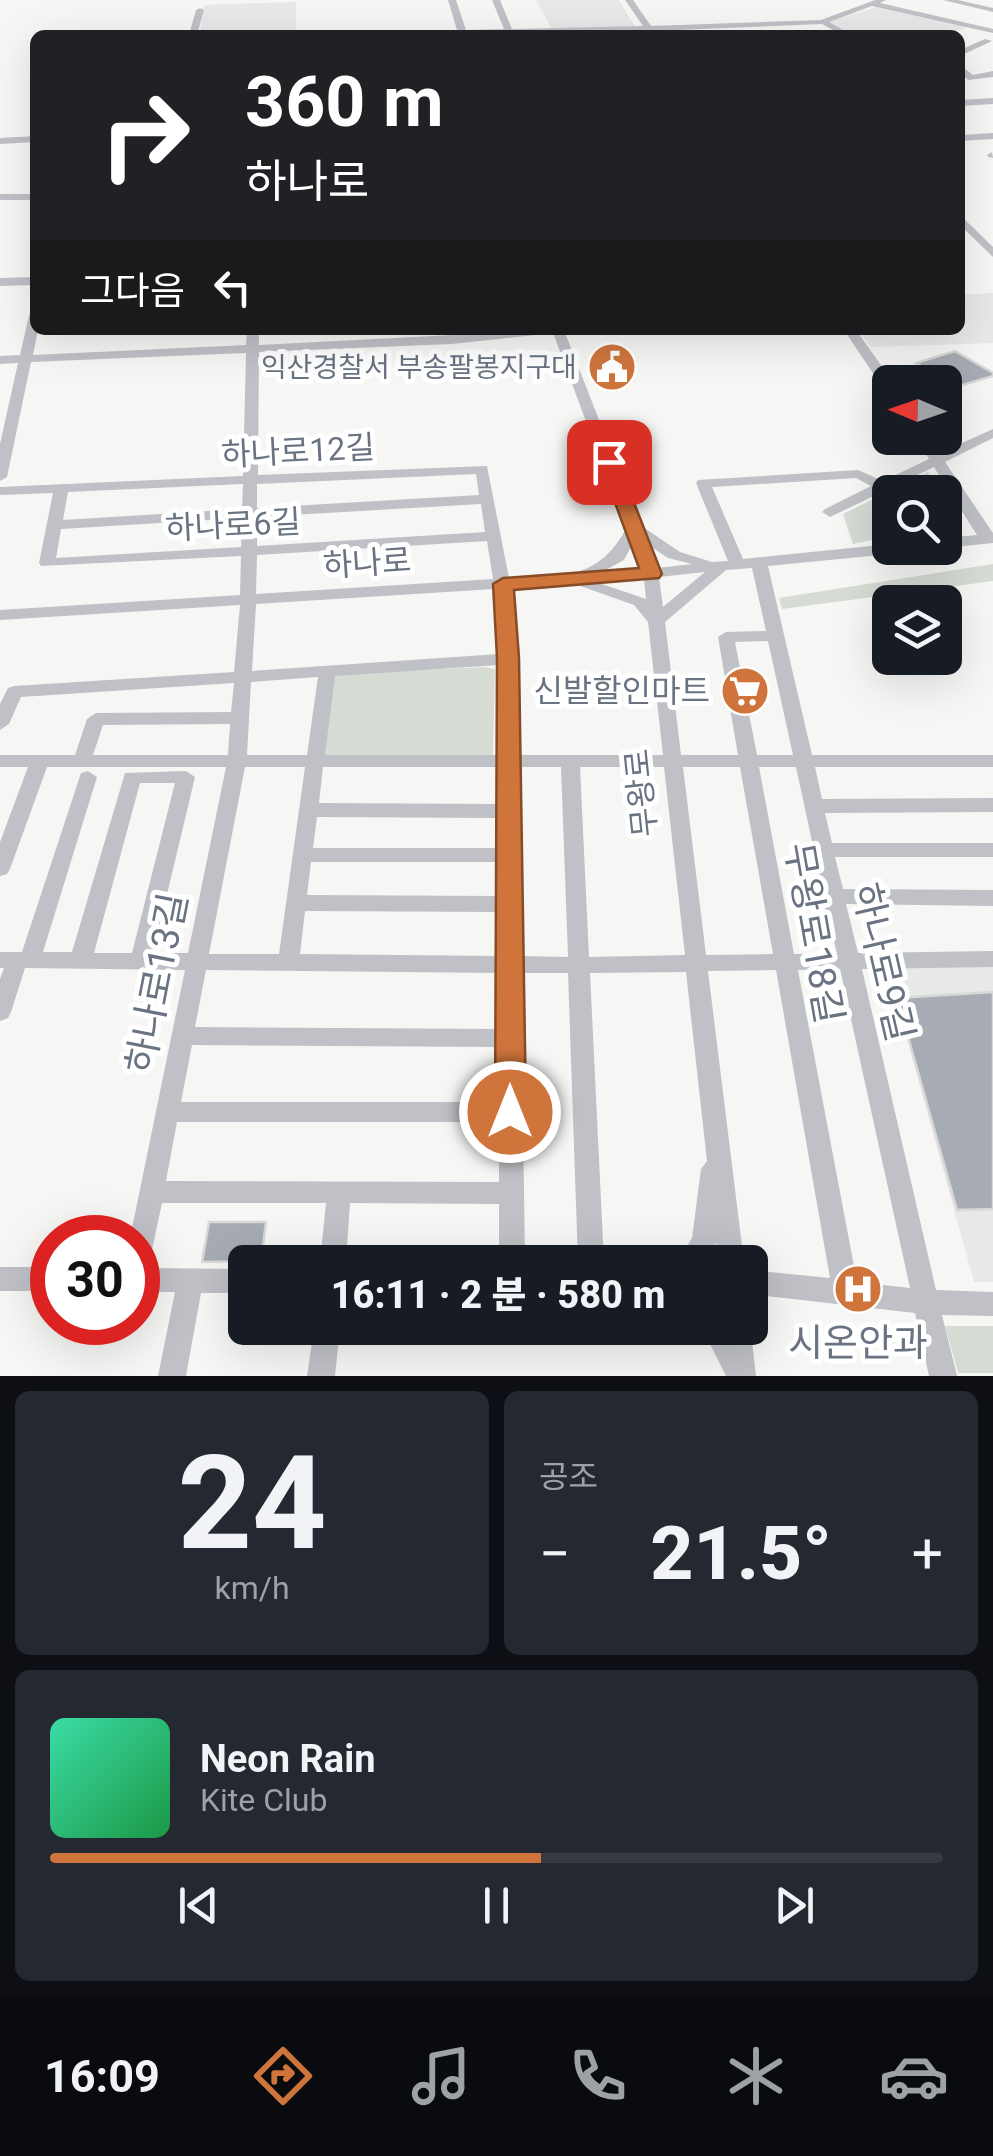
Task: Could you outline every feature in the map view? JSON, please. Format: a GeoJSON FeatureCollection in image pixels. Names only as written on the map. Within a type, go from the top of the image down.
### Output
{"type":"FeatureCollection","features":[{"type":"Feature","properties":{"kind":"street"},"geometry":{"type":"LineString","coordinates":[[452,0],[462,30]]}},
{"type":"Feature","properties":{"kind":"street"},"geometry":{"type":"LineString","coordinates":[[496,0],[508,29]]}},
{"type":"Feature","properties":{"kind":"street"},"geometry":{"type":"LineString","coordinates":[[629,0],[650,30]]}},
{"type":"Feature","properties":{"kind":"street"},"geometry":{"type":"LineString","coordinates":[[904,0],[993,20]]}},
{"type":"Feature","properties":{"kind":"street"},"geometry":{"type":"LineString","coordinates":[[946,0],[993,10]]}},
{"type":"Feature","properties":{"kind":"street"},"geometry":{"type":"LineString","coordinates":[[685,30],[823,22],[877,2],[976,27],[991,38]]}},
{"type":"Feature","properties":{"kind":"street"},"geometry":{"type":"LineString","coordinates":[[194,30],[200,10]]}},
{"type":"Feature","properties":{"kind":"street"},"geometry":{"type":"LineString","coordinates":[[965,32],[993,20]]}},
{"type":"Feature","properties":{"kind":"street"},"geometry":{"type":"LineString","coordinates":[[823,22],[838,30]]}},
{"type":"Feature","properties":{"kind":"street"},"geometry":{"type":"LineString","coordinates":[[497,30],[556,30]]}},
{"type":"Feature","properties":{"kind":"street"},"geometry":{"type":"LineString","coordinates":[[965,36],[991,38]]}},
{"type":"Feature","properties":{"kind":"street"},"geometry":{"type":"LineString","coordinates":[[965,51],[991,38]]}},
{"type":"Feature","properties":{"kind":"street"},"geometry":{"type":"LineString","coordinates":[[965,73],[971,78],[993,74]]}},
{"type":"Feature","properties":{"kind":"street"},"geometry":{"type":"LineString","coordinates":[[965,102],[993,101]]}},
{"type":"Feature","properties":{"kind":"street"},"geometry":{"type":"LineString","coordinates":[[965,138],[993,136]]}},
{"type":"Feature","properties":{"kind":"street"},"geometry":{"type":"LineString","coordinates":[[0,141],[30,139]]}},
{"type":"Feature","properties":{"kind":"street"},"geometry":{"type":"LineString","coordinates":[[0,198],[30,197]]}},
{"type":"Feature","properties":{"kind":"street"},"geometry":{"type":"LineString","coordinates":[[965,222],[986,238],[993,254]]}},
{"type":"Feature","properties":{"kind":"street"},"geometry":{"type":"LineString","coordinates":[[0,282],[30,281]]}},
{"type":"Feature","properties":{"kind":"street"},"geometry":{"type":"LineString","coordinates":[[0,477],[32,335]]}},
{"type":"Feature","properties":{"kind":"street","name":"하나로13길"},"geometry":{"type":"LineString","coordinates":[[147,1215],[237,760],[248,600],[252,335]]}},
{"type":"Feature","properties":{"kind":"street"},"geometry":{"type":"LineString","coordinates":[[0,360],[253,350],[451,335]]}},
{"type":"Feature","properties":{"kind":"street","name":"무왕로"},"geometry":{"type":"LineString","coordinates":[[560,335],[651,574],[729,1245]]}},
{"type":"Feature","properties":{"kind":"street"},"geometry":{"type":"LineString","coordinates":[[853,335],[874,365]]}},
{"type":"Feature","properties":{"kind":"street"},"geometry":{"type":"LineString","coordinates":[[902,475],[993,433]]}},
{"type":"Feature","properties":{"kind":"street"},"geometry":{"type":"LineString","coordinates":[[935,455],[990,538],[962,541]]}},
{"type":"Feature","properties":{"kind":"street","name":"하나로12길"},"geometry":{"type":"LineString","coordinates":[[0,491],[61,492],[482,469],[503,584],[508,658],[512,1245]]}},
{"type":"Feature","properties":{"kind":"street"},"geometry":{"type":"LineString","coordinates":[[739,565],[703,482],[858,474],[872,481]]}},
{"type":"Feature","properties":{"kind":"street"},"geometry":{"type":"LineString","coordinates":[[830,512],[872,489]]}},
{"type":"Feature","properties":{"kind":"street","name":"하나로6길"},"geometry":{"type":"LineString","coordinates":[[61,492],[47,563],[495,536]]}},
{"type":"Feature","properties":{"kind":"street"},"geometry":{"type":"LineString","coordinates":[[54,525],[487,499]]}},
{"type":"Feature","properties":{"kind":"street"},"geometry":{"type":"LineString","coordinates":[[572,580],[618,557],[634,528],[674,555],[739,565]]}},
{"type":"Feature","properties":{"kind":"street","name":"하나로"},"geometry":{"type":"LineString","coordinates":[[0,615],[572,580],[872,551]]}},
{"type":"Feature","properties":{"kind":"street"},"geometry":{"type":"LineString","coordinates":[[572,580],[640,602],[656,621],[739,565]]}},
{"type":"Feature","properties":{"kind":"street","name":"하나로9길"},"geometry":{"type":"LineString","coordinates":[[739,565],[774,636],[942,1376]]}},
{"type":"Feature","properties":{"kind":"street"},"geometry":{"type":"LineString","coordinates":[[0,603],[20,614]]}},
{"type":"Feature","properties":{"kind":"street"},"geometry":{"type":"LineString","coordinates":[[0,623],[20,614]]}},
{"type":"Feature","properties":{"kind":"street","name":"무왕로18길"},"geometry":{"type":"LineString","coordinates":[[774,636],[726,637],[844,1289]]}},
{"type":"Feature","properties":{"kind":"street"},"geometry":{"type":"LineString","coordinates":[[0,724],[14,692],[508,658]]}},
{"type":"Feature","properties":{"kind":"street"},"geometry":{"type":"LineString","coordinates":[[288,963],[327,671]]}},
{"type":"Feature","properties":{"kind":"street"},"geometry":{"type":"LineString","coordinates":[[0,1012],[85,769],[96,719],[240,718]]}},
{"type":"Feature","properties":{"kind":"street"},"geometry":{"type":"LineString","coordinates":[[570,759],[591,1245]]}},
{"type":"Feature","properties":{"kind":"street"},"geometry":{"type":"LineString","coordinates":[[0,762],[40,761],[85,769],[237,760],[993,761]]}},
{"type":"Feature","properties":{"kind":"street"},"geometry":{"type":"LineString","coordinates":[[0,869],[40,761]]}},
{"type":"Feature","properties":{"kind":"street"},"geometry":{"type":"LineString","coordinates":[[81,960],[132,777],[186,777],[141,960]]}},
{"type":"Feature","properties":{"kind":"street"},"geometry":{"type":"LineString","coordinates":[[812,806],[993,805]]}},
{"type":"Feature","properties":{"kind":"street"},"geometry":{"type":"LineString","coordinates":[[309,810],[509,811]]}},
{"type":"Feature","properties":{"kind":"street"},"geometry":{"type":"LineString","coordinates":[[821,850],[993,850]]}},
{"type":"Feature","properties":{"kind":"street"},"geometry":{"type":"LineString","coordinates":[[303,855],[509,856]]}},
{"type":"Feature","properties":{"kind":"street"},"geometry":{"type":"LineString","coordinates":[[832,896],[993,898]]}},
{"type":"Feature","properties":{"kind":"street"},"geometry":{"type":"LineString","coordinates":[[296,904],[510,904]]}},
{"type":"Feature","properties":{"kind":"street"},"geometry":{"type":"LineString","coordinates":[[16,960],[579,965],[993,959]]}},
{"type":"Feature","properties":{"kind":"street"},"geometry":{"type":"LineString","coordinates":[[182,1036],[510,1038]]}},
{"type":"Feature","properties":{"kind":"street"},"geometry":{"type":"LineString","coordinates":[[167,1112],[510,1112]]}},
{"type":"Feature","properties":{"kind":"street"},"geometry":{"type":"LineString","coordinates":[[702,1245],[716,1144]]}},
{"type":"Feature","properties":{"kind":"street"},"geometry":{"type":"LineString","coordinates":[[151,1192],[510,1193]]}},
{"type":"Feature","properties":{"kind":"street"},"geometry":{"type":"LineString","coordinates":[[334,1245],[338,1193]]}},
{"type":"Feature","properties":{"kind":"street"},"geometry":{"type":"LineString","coordinates":[[0,1278],[30,1279]]}},
{"type":"Feature","properties":{"kind":"street"},"geometry":{"type":"LineString","coordinates":[[160,1280],[228,1281]]}},
{"type":"Feature","properties":{"kind":"street"},"geometry":{"type":"LineString","coordinates":[[172,1376],[190,1280]]}},
{"type":"Feature","properties":{"kind":"street"},"geometry":{"type":"LineString","coordinates":[[768,1283],[844,1289],[927,1305],[993,1304]]}},
{"type":"Feature","properties":{"kind":"street"},"geometry":{"type":"LineString","coordinates":[[322,1376],[325,1345]]}},
{"type":"Feature","properties":{"kind":"street"},"geometry":{"type":"LineString","coordinates":[[725,1345],[742,1376]]}},
{"type":"Feature","properties":{"kind":"street"},"geometry":{"type":"LineString","coordinates":[[740,1345],[742,1376]]}},
{"type":"Feature","properties":{"kind":"shaded area"},"geometry":{"type":"Polygon","coordinates":[[[536,0],[619,0],[635,27],[552,30],[536,0]]]}},
{"type":"Feature","properties":{"kind":"shaded area"},"geometry":{"type":"Polygon","coordinates":[[[296,2],[296,30],[201,30],[204,5],[296,2]]]}},
{"type":"Feature","properties":{"kind":"shaded area"},"geometry":{"type":"Polygon","coordinates":[[[876,7],[967,27],[844,30],[828,22],[876,7]]]}},
{"type":"Feature","properties":{"kind":"shaded area"},"geometry":{"type":"Polygon","coordinates":[[[993,293],[993,343],[871,347],[862,335],[965,335],[965,295],[993,293]]]}},
{"type":"Feature","properties":{"kind":"shaded area"},"geometry":{"type":"Polygon","coordinates":[[[872,500],[872,540],[853,544],[843,514],[872,500]]]}},
{"type":"Feature","properties":{"kind":"shaded area"},"geometry":{"type":"Polygon","coordinates":[[[993,564],[993,581],[962,585],[872,585],[872,597],[782,609],[779,598],[993,564]]]}},
{"type":"Feature","properties":{"kind":"shaded area"},"geometry":{"type":"Polygon","coordinates":[[[495,669],[493,758],[320,758],[330,680],[338,674],[495,669]]]}},
{"type":"Feature","properties":{"kind":"shaded area"},"geometry":{"type":"Polygon","coordinates":[[[993,960],[993,1282],[974,1282],[886,962],[993,960]]]}},
{"type":"Feature","properties":{"kind":"shaded area"},"geometry":{"type":"Polygon","coordinates":[[[945,1326],[993,1326],[993,1373],[958,1373],[945,1326]]]}},
{"type":"Feature","properties":{"kind":"building"},"geometry":{"type":"Polygon","coordinates":[[[955,351],[993,376],[962,385],[962,365],[916,363],[955,351]]]}},
{"type":"Feature","properties":{"kind":"building"},"geometry":{"type":"Polygon","coordinates":[[[993,992],[993,1209],[957,1210],[897,998],[993,992]]]}},
{"type":"Feature","properties":{"kind":"building"},"geometry":{"type":"Polygon","coordinates":[[[209,1222],[266,1222],[263,1245],[228,1245],[228,1262],[202,1262],[209,1222]]]}},
{"type":"Feature","properties":{"kind":"place","name":"익산경찰서 부송팔봉지구대"},"geometry":{"type":"Point","coordinates":[612,367]}},
{"type":"Feature","properties":{"kind":"place","name":"신발할인마트"},"geometry":{"type":"Point","coordinates":[745,691]}},
{"type":"Feature","properties":{"kind":"place","name":"시온안과"},"geometry":{"type":"Point","coordinates":[858,1289]}},
{"type":"Feature","properties":{"kind":"route"},"geometry":{"type":"LineString","coordinates":[[510,1112],[508,658],[503,584],[651,574],[609,462]]}}]}
